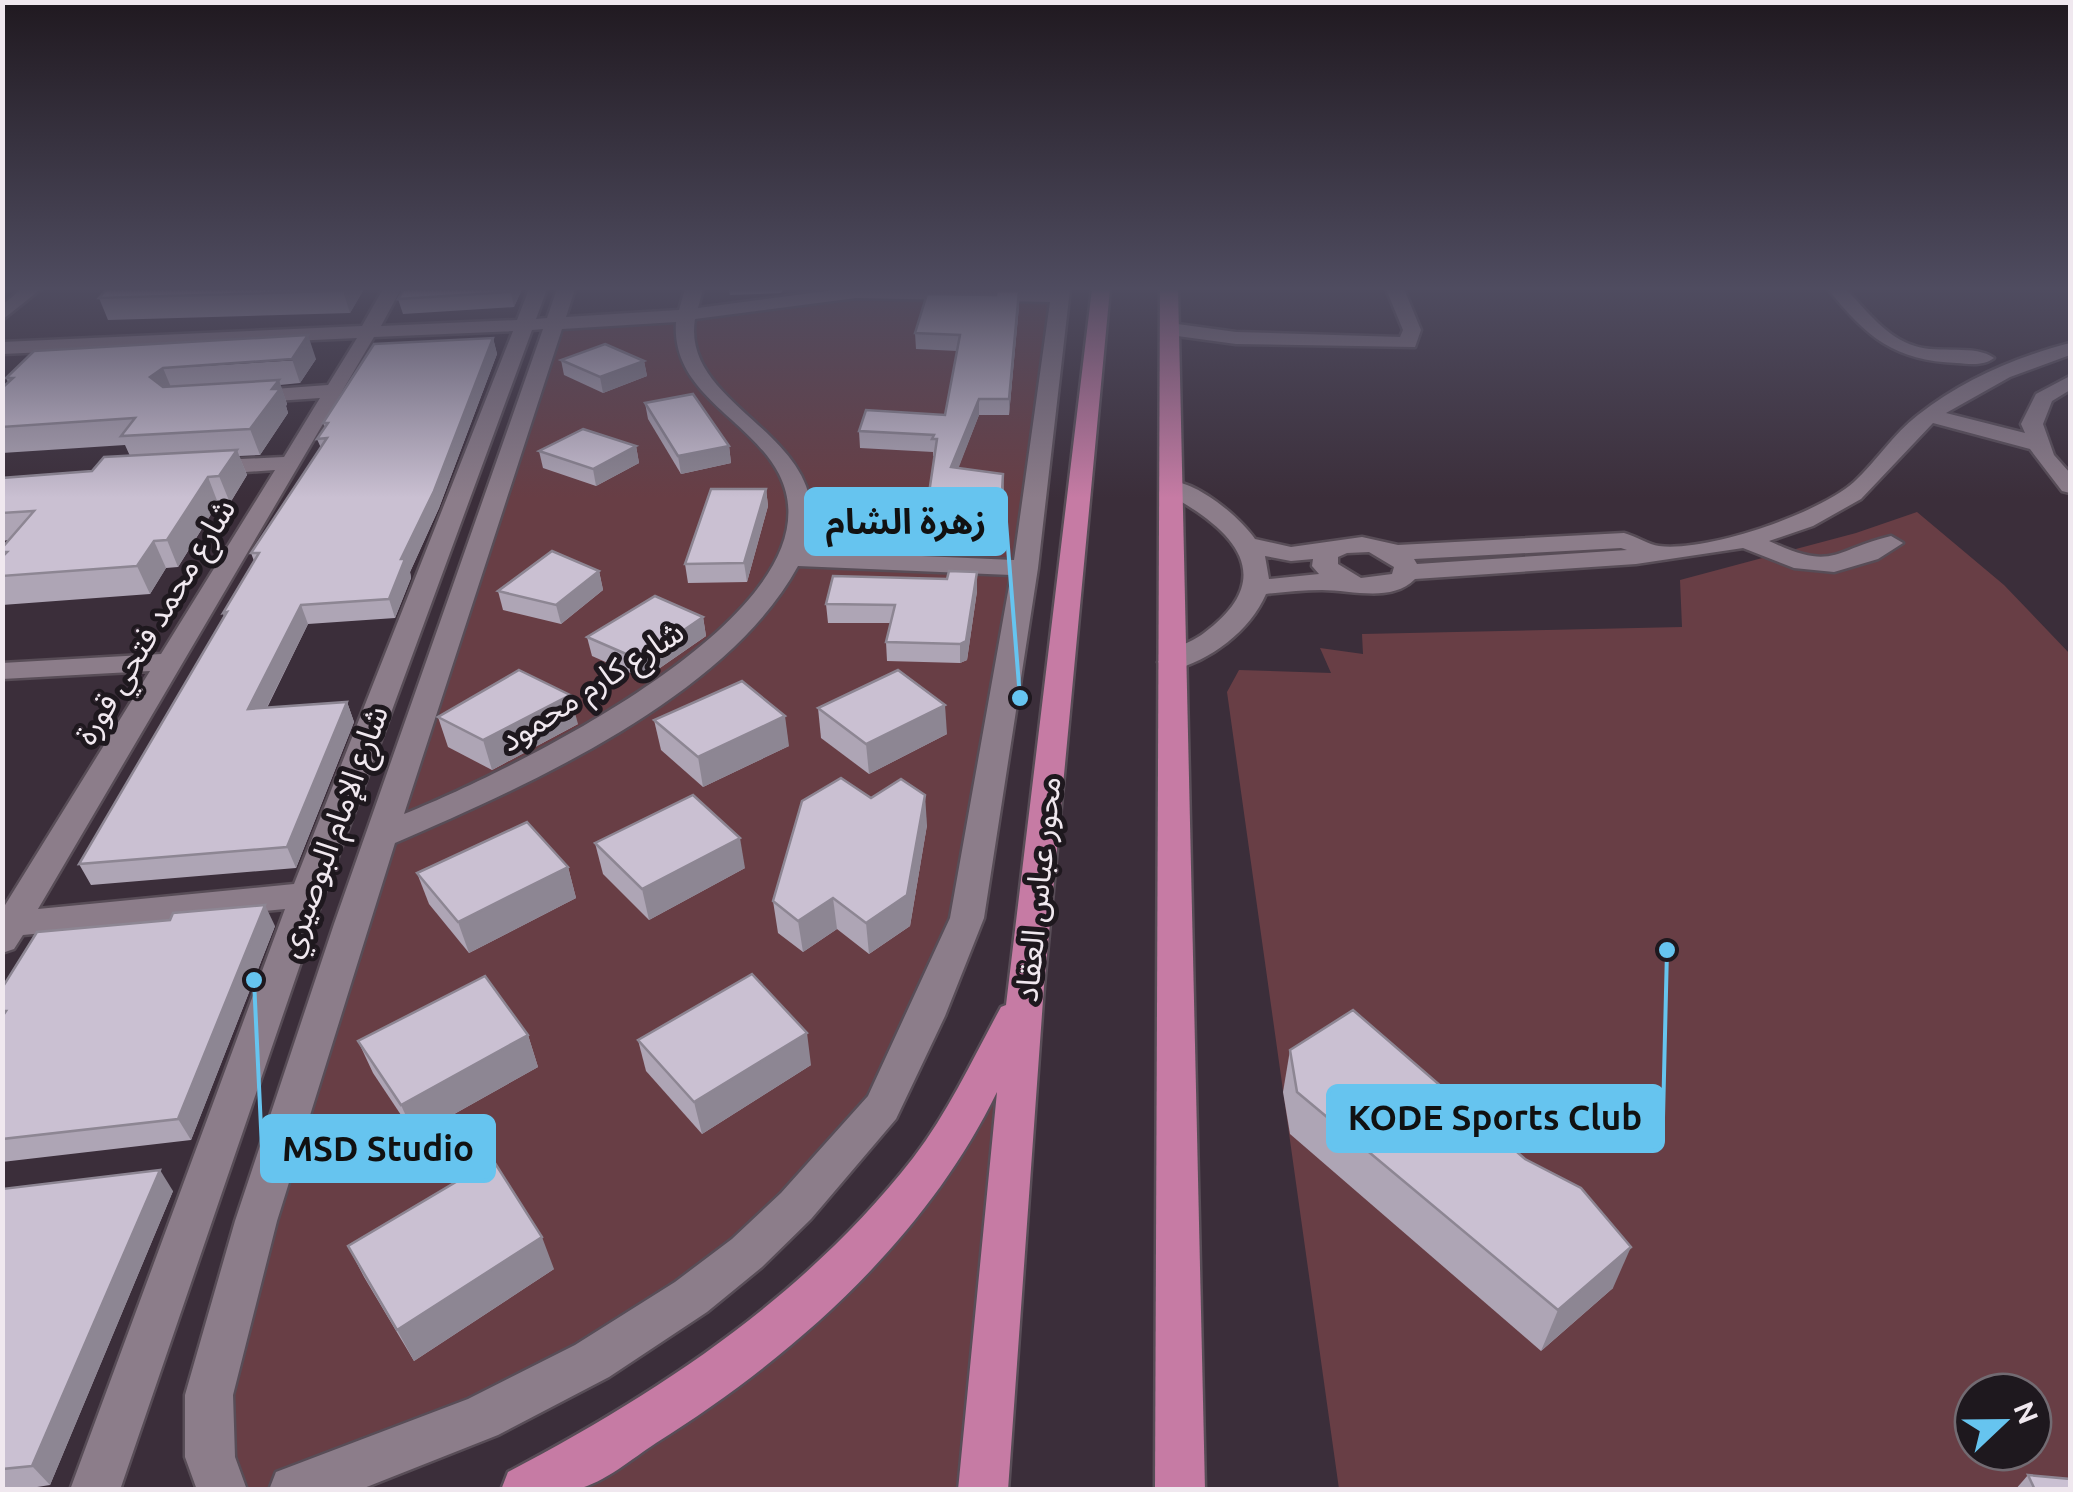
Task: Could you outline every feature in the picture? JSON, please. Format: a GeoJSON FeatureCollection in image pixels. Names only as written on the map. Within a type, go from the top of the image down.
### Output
{"type":"FeatureCollection","features":[{"type":"Feature","properties":{"kind":"main road","name":"محور عباس العقاد"},"geometry":{"type":"LineString","coordinates":[[982,1490],[1026,986],[1093,359]]}},
{"type":"Feature","properties":{"kind":"main road"},"geometry":{"type":"LineString","coordinates":[[1170,359],[1174,1249],[1180,1490]]}},
{"type":"Feature","properties":{"kind":"main road"},"geometry":{"type":"LineString","coordinates":[[526,1490],[590,1457],[739,1361],[849,1264],[933,1167],[990,1074],[1026,986]]}},
{"type":"Feature","properties":{"kind":"street","name":"شارع محمد فتحي قورة"},"geometry":{"type":"LineString","coordinates":[[7,930],[353,359]]}},
{"type":"Feature","properties":{"kind":"street","name":"شارع الإمام البوصيري"},"geometry":{"type":"LineString","coordinates":[[95,1490],[307,895],[534,359]]}},
{"type":"Feature","properties":{"kind":"street","name":"شارع الإمام البوصيري"},"geometry":{"type":"LineString","coordinates":[[222,1490],[210,1456],[209,1395],[256,1221],[538,359]]}},
{"type":"Feature","properties":{"kind":"street","name":"شارع كارم محمود"},"geometry":{"type":"LineString","coordinates":[[381,836],[493,788],[584,739],[657,693],[750,615],[794,558],[802,504],[792,476],[775,451],[717,398],[695,371],[691,359]]}},
{"type":"Feature","properties":{"kind":"street"},"geometry":{"type":"LineString","coordinates":[[294,1490],[481,1418],[592,1361],[690,1297],[747,1253],[838,1160],[882,1107],[967,918],[1024,568],[1051,359]]}},
{"type":"Feature","properties":{"kind":"street"},"geometry":{"type":"LineString","coordinates":[[1250,545],[1292,554],[1362,544],[1401,562],[1529,555],[1624,540],[1642,546],[1642,555],[1747,540],[1806,520],[1854,493],[1949,400],[2000,374],[2043,359]]}},
{"type":"Feature","properties":{"kind":"street"},"geometry":{"type":"LineString","coordinates":[[2034,434],[2043,398],[2070,382]]}},
{"type":"Feature","properties":{"kind":"street"},"geometry":{"type":"LineString","coordinates":[[227,398],[333,391]]}},
{"type":"Feature","properties":{"kind":"street"},"geometry":{"type":"LineString","coordinates":[[1949,400],[2034,434],[2070,486]]}},
{"type":"Feature","properties":{"kind":"street"},"geometry":{"type":"LineString","coordinates":[[1929,416],[2034,434]]}},
{"type":"Feature","properties":{"kind":"street"},"geometry":{"type":"LineString","coordinates":[[173,470],[289,463]]}},
{"type":"Feature","properties":{"kind":"street"},"geometry":{"type":"LineString","coordinates":[[1172,487],[1220,512],[1250,545],[1258,570],[1248,608],[1226,632],[1172,662]]}},
{"type":"Feature","properties":{"kind":"street"},"geometry":{"type":"LineString","coordinates":[[1747,540],[1788,560],[1814,567],[1856,561],[1891,543]]}},
{"type":"Feature","properties":{"kind":"street"},"geometry":{"type":"LineString","coordinates":[[1332,549],[1326,554],[1324,566],[1348,582]]}},
{"type":"Feature","properties":{"kind":"street"},"geometry":{"type":"LineString","coordinates":[[794,558],[1024,568]]}},
{"type":"Feature","properties":{"kind":"street"},"geometry":{"type":"LineString","coordinates":[[1256,588],[1300,582],[1385,585],[1401,562]]}},
{"type":"Feature","properties":{"kind":"street"},"geometry":{"type":"LineString","coordinates":[[2,671],[172,662]]}},
{"type":"Feature","properties":{"kind":"street"},"geometry":{"type":"LineString","coordinates":[[7,930],[307,895]]}},
{"type":"Feature","properties":{"kind":"shaded area"},"geometry":{"type":"Polygon","coordinates":[[[544,359],[1051,359],[967,918],[882,1107],[691,1297],[290,1489],[222,1490],[207,1427],[544,359]]]}},
{"type":"Feature","properties":{"kind":"shaded area"},"geometry":{"type":"Polygon","coordinates":[[[1917,512],[2004,585],[2070,654],[2070,1489],[1339,1489],[1227,692],[1239,670],[1331,673],[1320,648],[1363,654],[1362,634],[1682,627],[1680,580],[1856,533],[1917,512]]]}},
{"type":"Feature","properties":{"kind":"shaded area"},"geometry":{"type":"Polygon","coordinates":[[[1026,986],[984,1489],[526,1490],[849,1264],[1026,986]]]}},
{"type":"Feature","properties":{"kind":"building"},"geometry":{"type":"Polygon","coordinates":[[[26,359],[292,359],[163,368],[150,377],[163,387],[279,380],[272,389],[280,389],[250,429],[121,436],[135,418],[2,427],[2,388],[13,378],[6,378],[26,359]]]}},
{"type":"Feature","properties":{"kind":"building"},"geometry":{"type":"Polygon","coordinates":[[[365,359],[485,359],[434,491],[401,559],[405,559],[389,599],[301,605],[248,709],[347,702],[287,847],[79,864],[259,553],[251,553],[327,438],[317,439],[328,423],[323,423],[365,359]]]}},
{"type":"Feature","properties":{"kind":"building"},"geometry":{"type":"Polygon","coordinates":[[[639,359],[644,361],[600,377],[561,360],[639,359]]]}},
{"type":"Feature","properties":{"kind":"building"},"geometry":{"type":"Polygon","coordinates":[[[956,359],[1013,359],[1009,399],[979,399],[951,467],[1003,474],[1000,526],[996,526],[995,536],[971,536],[972,524],[894,524],[892,533],[867,532],[872,501],[928,500],[937,439],[932,439],[934,435],[859,431],[866,410],[945,415],[956,359]]]}},
{"type":"Feature","properties":{"kind":"building"},"geometry":{"type":"Polygon","coordinates":[[[693,394],[729,446],[678,456],[645,403],[693,394]]]}},
{"type":"Feature","properties":{"kind":"building"},"geometry":{"type":"Polygon","coordinates":[[[583,429],[636,446],[593,469],[539,451],[583,429]]]}},
{"type":"Feature","properties":{"kind":"building"},"geometry":{"type":"Polygon","coordinates":[[[237,450],[219,476],[208,477],[167,540],[154,541],[137,566],[2,576],[2,557],[7,552],[2,552],[2,548],[34,511],[2,513],[2,478],[92,471],[104,457],[237,450]]]}},
{"type":"Feature","properties":{"kind":"building"},"geometry":{"type":"Polygon","coordinates":[[[711,489],[766,489],[744,563],[685,564],[711,489]]]}},
{"type":"Feature","properties":{"kind":"building"},"geometry":{"type":"Polygon","coordinates":[[[552,551],[599,571],[556,605],[498,591],[552,551]]]}},
{"type":"Feature","properties":{"kind":"building"},"geometry":{"type":"Polygon","coordinates":[[[949,571],[977,572],[966,641],[960,644],[886,642],[895,605],[826,604],[833,576],[947,579],[949,571]]]}},
{"type":"Feature","properties":{"kind":"building"},"geometry":{"type":"Polygon","coordinates":[[[655,596],[703,617],[640,660],[587,637],[655,596]]]}},
{"type":"Feature","properties":{"kind":"building"},"geometry":{"type":"Polygon","coordinates":[[[519,670],[570,695],[483,740],[438,717],[519,670]]]}},
{"type":"Feature","properties":{"kind":"building"},"geometry":{"type":"Polygon","coordinates":[[[898,670],[945,705],[866,744],[818,708],[898,670]]]}},
{"type":"Feature","properties":{"kind":"building"},"geometry":{"type":"Polygon","coordinates":[[[742,681],[785,716],[698,757],[654,720],[742,681]]]}},
{"type":"Feature","properties":{"kind":"building"},"geometry":{"type":"Polygon","coordinates":[[[841,778],[871,798],[901,779],[925,795],[907,895],[866,923],[833,898],[798,921],[773,901],[802,801],[841,778]]]}},
{"type":"Feature","properties":{"kind":"building"},"geometry":{"type":"Polygon","coordinates":[[[693,795],[740,838],[642,889],[595,843],[693,795]]]}},
{"type":"Feature","properties":{"kind":"building"},"geometry":{"type":"Polygon","coordinates":[[[527,822],[568,867],[458,922],[417,873],[527,822]]]}},
{"type":"Feature","properties":{"kind":"building"},"geometry":{"type":"Polygon","coordinates":[[[265,905],[178,1119],[2,1139],[2,1017],[6,1011],[2,1011],[2,988],[37,932],[170,920],[173,913],[265,905]]]}},
{"type":"Feature","properties":{"kind":"building"},"geometry":{"type":"Polygon","coordinates":[[[752,974],[807,1033],[694,1102],[638,1040],[752,974]]]}},
{"type":"Feature","properties":{"kind":"building"},"geometry":{"type":"Polygon","coordinates":[[[485,976],[528,1035],[401,1105],[358,1041],[485,976]]]}},
{"type":"Feature","properties":{"kind":"building"},"geometry":{"type":"Polygon","coordinates":[[[1353,1010],[1525,1159],[1581,1188],[1631,1247],[1558,1310],[1297,1092],[1290,1050],[1353,1010]]]}},
{"type":"Feature","properties":{"kind":"building"},"geometry":{"type":"Polygon","coordinates":[[[493,1160],[542,1237],[397,1330],[348,1246],[493,1160]]]}},
{"type":"Feature","properties":{"kind":"building"},"geometry":{"type":"Polygon","coordinates":[[[160,1170],[32,1466],[2,1469],[2,1189],[160,1170]]]}},
{"type":"Feature","properties":{"kind":"building"},"geometry":{"type":"Polygon","coordinates":[[[2028,1475],[2070,1479],[2070,1490],[2035,1490],[2028,1475]]]}},
{"type":"Feature","properties":{"kind":"place","name":"زهرة الشام"},"geometry":{"type":"Point","coordinates":[1020,698]}},
{"type":"Feature","properties":{"kind":"place","name":"KODE Sports Club"},"geometry":{"type":"Point","coordinates":[1667,950]}},
{"type":"Feature","properties":{"kind":"place","name":"MSD Studio"},"geometry":{"type":"Point","coordinates":[254,980]}}]}
